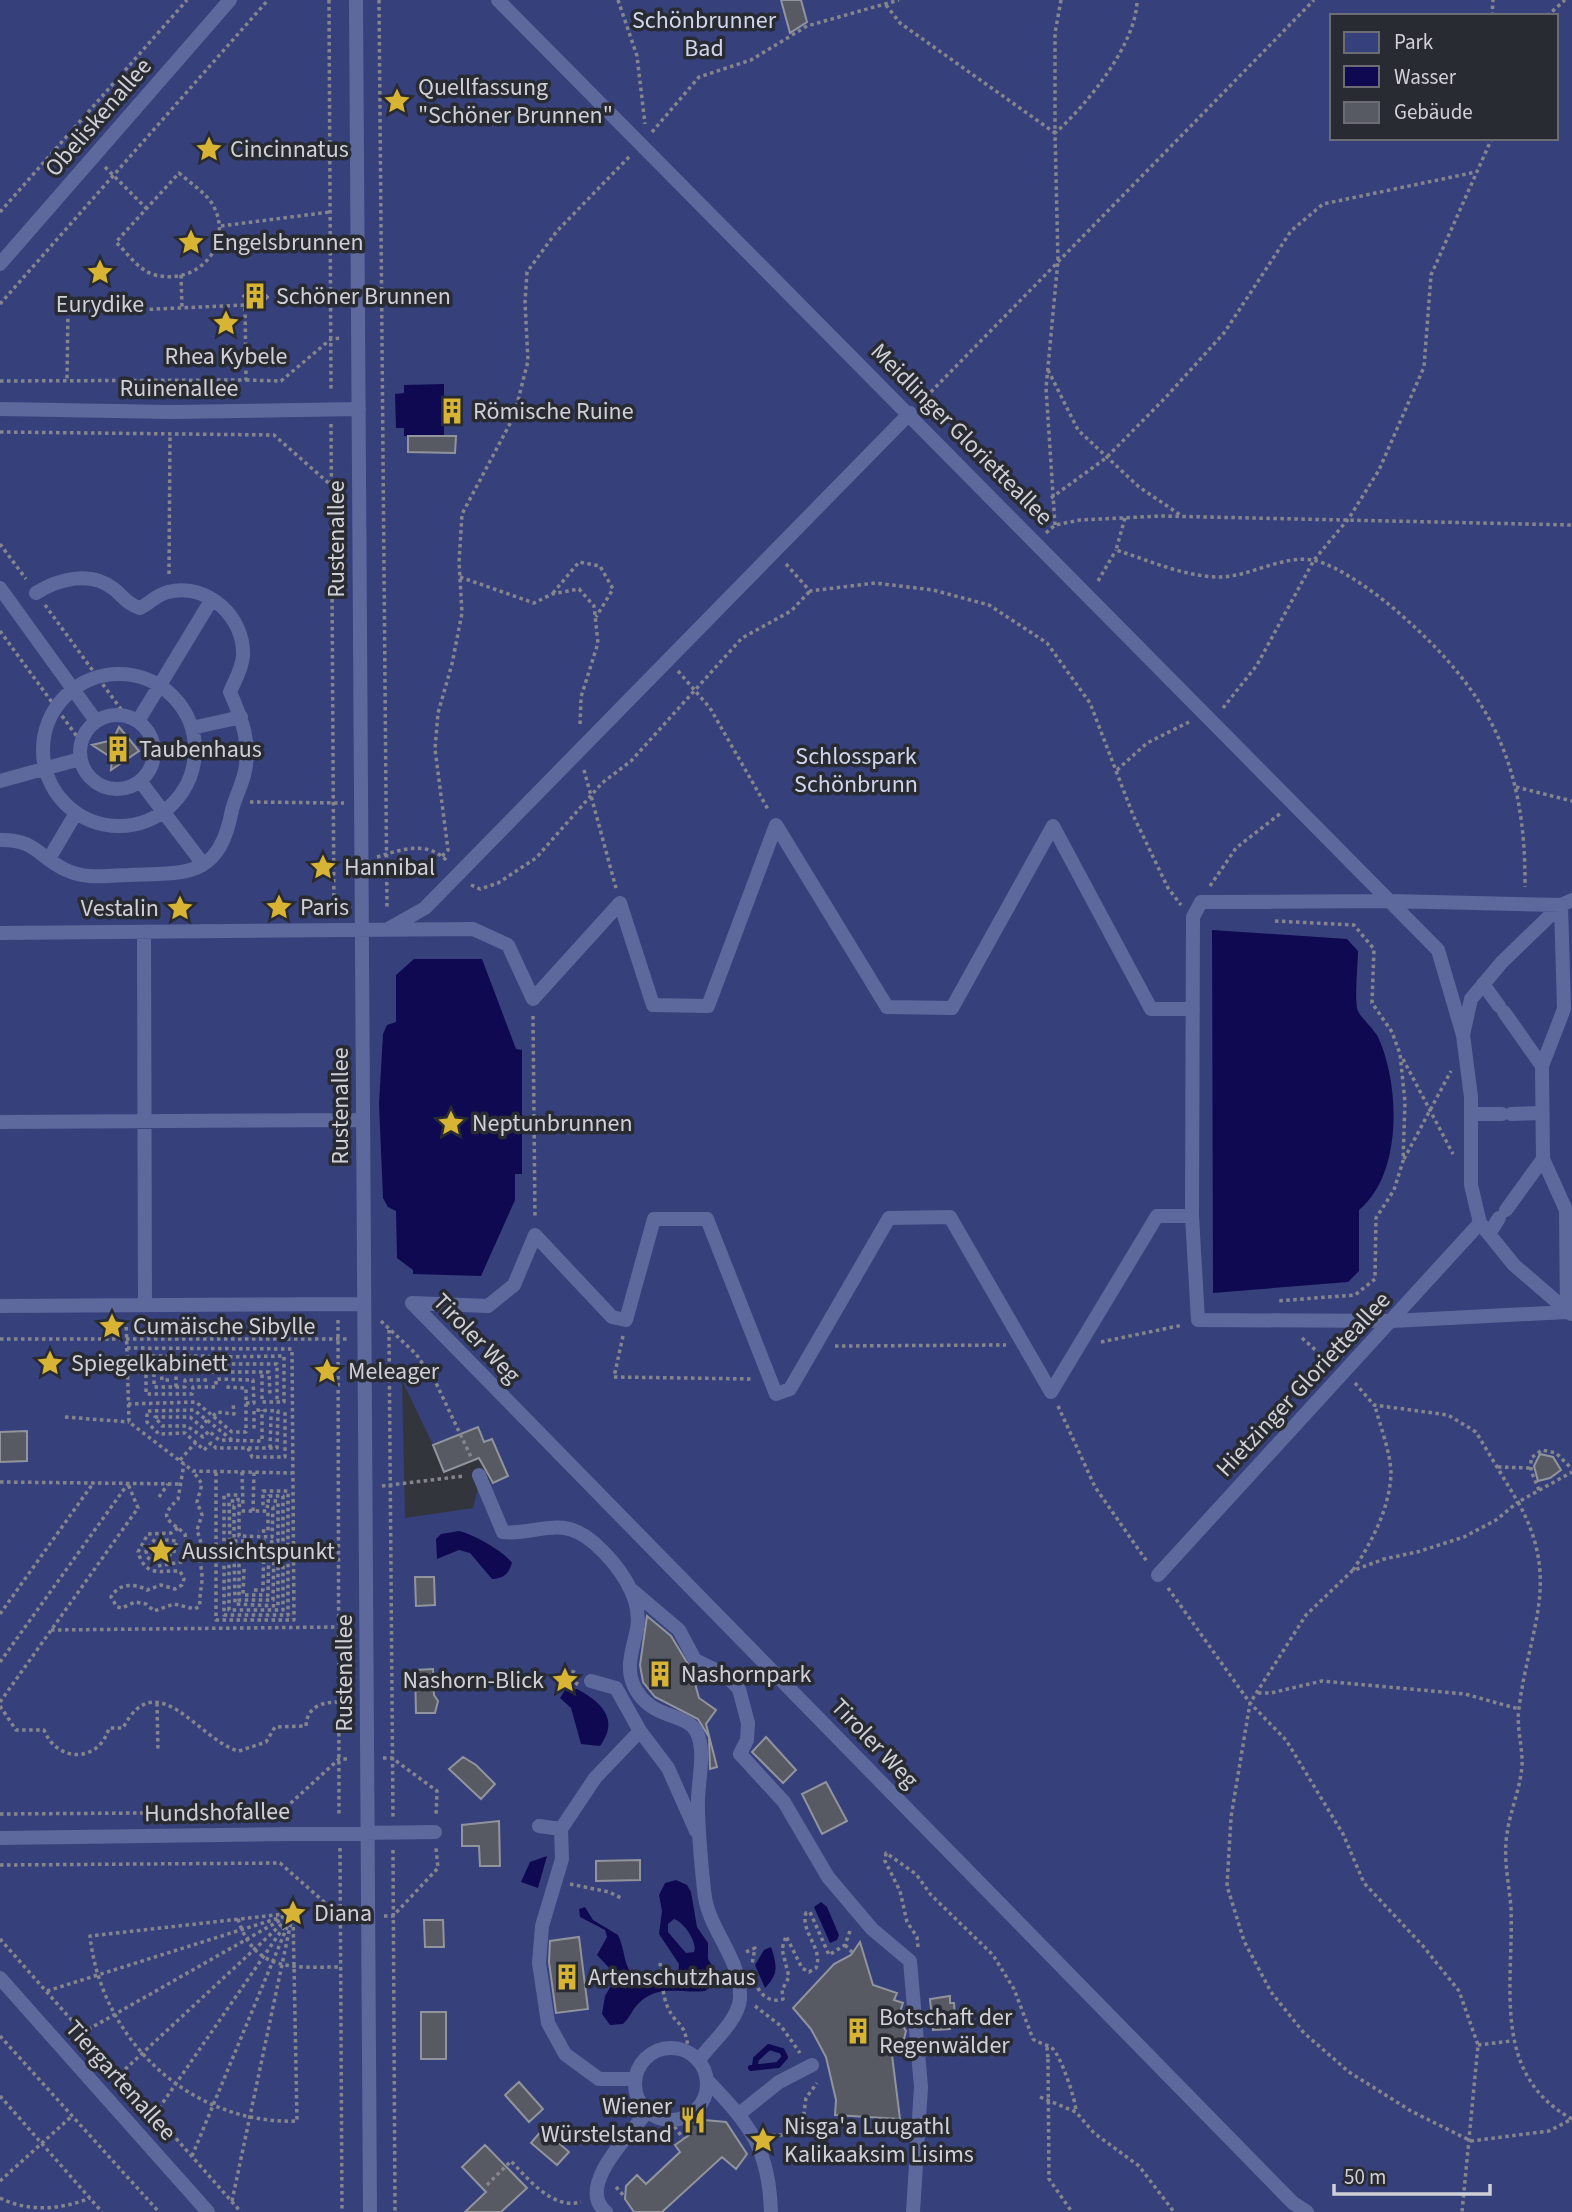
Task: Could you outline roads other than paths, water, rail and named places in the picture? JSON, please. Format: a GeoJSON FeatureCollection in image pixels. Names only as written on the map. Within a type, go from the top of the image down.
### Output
{"type":"FeatureCollection","features":[{"type":"Feature","properties":{"kind":"street","name":"Obeliskenallee"},"geometry":{"type":"LineString","coordinates":[[0,264],[230,0]]}},
{"type":"Feature","properties":{"kind":"street","name":"Rustenallee"},"geometry":{"type":"LineString","coordinates":[[356,0],[370,2212]]}},
{"type":"Feature","properties":{"kind":"street","name":"Meidlinger Glorietteallee"},"geometry":{"type":"LineString","coordinates":[[498,0],[910,413],[1438,950],[1463,1035]]}},
{"type":"Feature","properties":{"kind":"street","name":"Ruinenallee"},"geometry":{"type":"LineString","coordinates":[[0,409],[171,412],[359,409]]}},
{"type":"Feature","properties":{"kind":"street"},"geometry":{"type":"LineString","coordinates":[[387,929],[425,908],[910,413]]}},
{"type":"Feature","properties":{"kind":"street"},"geometry":{"type":"LineString","coordinates":[[0,840],[29,843],[65,870],[92,878],[166,876],[188,872],[219,851],[227,836],[234,802],[245,774],[247,736],[230,692],[243,658],[242,642],[230,613],[197,591],[158,595],[140,608],[129,604],[115,589],[85,578],[66,579],[36,593]]}},
{"type":"Feature","properties":{"kind":"street"},"geometry":{"type":"LineString","coordinates":[[0,588],[96,721]]}},
{"type":"Feature","properties":{"kind":"street"},"geometry":{"type":"LineString","coordinates":[[132,718],[160,685],[212,599]]}},
{"type":"Feature","properties":{"kind":"street"},"geometry":{"type":"LineString","coordinates":[[124,673],[160,685],[180,704],[192,728],[195,744],[191,775],[175,802],[164,812],[140,823],[113,826],[76,813],[57,794],[45,769],[43,743],[55,708],[73,689],[99,676],[124,673]]}},
{"type":"Feature","properties":{"kind":"street"},"geometry":{"type":"LineString","coordinates":[[110,715],[132,718],[146,729],[154,751],[148,773],[140,781],[117,789],[104,787],[93,781],[80,759],[81,742],[96,721],[110,715]]}},
{"type":"Feature","properties":{"kind":"street"},"geometry":{"type":"LineString","coordinates":[[192,728],[241,717]]}},
{"type":"Feature","properties":{"kind":"street"},"geometry":{"type":"LineString","coordinates":[[0,781],[80,759]]}},
{"type":"Feature","properties":{"kind":"street"},"geometry":{"type":"LineString","coordinates":[[140,781],[203,864]]}},
{"type":"Feature","properties":{"kind":"street"},"geometry":{"type":"LineString","coordinates":[[50,857],[76,813]]}},
{"type":"Feature","properties":{"kind":"street"},"geometry":{"type":"LineString","coordinates":[[0,933],[472,929],[508,945],[533,999],[620,903],[653,1005],[708,1006],[776,825],[887,1007],[951,1008],[1053,826],[1151,1009],[1193,1009]]}},
{"type":"Feature","properties":{"kind":"street"},"geometry":{"type":"LineString","coordinates":[[1566,903],[1524,907],[1391,901],[1201,902],[1194,917],[1192,1216],[1198,1320],[1392,1321],[1570,1313]]}},
{"type":"Feature","properties":{"kind":"street"},"geometry":{"type":"LineString","coordinates":[[1566,903],[1471,999],[1463,1035],[1471,1114],[1471,1185],[1484,1229],[1514,1265],[1570,1313]]}},
{"type":"Feature","properties":{"kind":"street"},"geometry":{"type":"LineString","coordinates":[[1566,903],[1564,1009],[1542,1066],[1542,1113],[1543,1158],[1566,1210],[1570,1313]]}},
{"type":"Feature","properties":{"kind":"street"},"geometry":{"type":"LineString","coordinates":[[144,932],[145,1305]]}},
{"type":"Feature","properties":{"kind":"street"},"geometry":{"type":"LineString","coordinates":[[1483,984],[1542,1066]]}},
{"type":"Feature","properties":{"kind":"street"},"geometry":{"type":"LineString","coordinates":[[1471,1114],[1542,1113]]}},
{"type":"Feature","properties":{"kind":"street"},"geometry":{"type":"LineString","coordinates":[[0,1122],[363,1120]]}},
{"type":"Feature","properties":{"kind":"street","name":"Hietzinger Glorietteallee"},"geometry":{"type":"LineString","coordinates":[[1158,1575],[1392,1321],[1502,1214],[1543,1158]]}},
{"type":"Feature","properties":{"kind":"street","name":"Tiroler Weg"},"geometry":{"type":"LineString","coordinates":[[1192,1216],[1157,1216],[1052,1392],[1022,1345],[950,1217],[889,1217],[790,1389],[776,1394],[707,1219],[654,1219],[626,1320],[612,1317],[535,1235],[514,1285],[488,1306],[411,1303],[1293,2203],[1307,2212]]}},
{"type":"Feature","properties":{"kind":"street"},"geometry":{"type":"LineString","coordinates":[[0,1306],[365,1304]]}},
{"type":"Feature","properties":{"kind":"street"},"geometry":{"type":"LineString","coordinates":[[480,1475],[503,1532],[552,1527],[575,1531],[595,1544],[631,1589],[679,1630],[695,1660],[726,1675],[739,1689],[748,1723],[747,1740],[740,1754],[784,1802],[797,1821],[812,1854],[847,1901],[879,1936],[910,1961],[920,2087],[913,2212]]}},
{"type":"Feature","properties":{"kind":"street"},"geometry":{"type":"LineString","coordinates":[[631,1589],[638,1610],[630,1656],[634,1685],[650,1707],[667,1717],[687,1722],[699,1738],[699,1838],[706,1907],[734,1961],[740,2000],[724,2029],[694,2056]]}},
{"type":"Feature","properties":{"kind":"street"},"geometry":{"type":"LineString","coordinates":[[591,1681],[616,1688],[640,1731],[668,1768],[699,1838]]}},
{"type":"Feature","properties":{"kind":"street"},"geometry":{"type":"LineString","coordinates":[[635,2079],[599,2079],[565,2054],[553,2036],[539,1963],[540,1938],[562,1859],[561,1829],[595,1778],[640,1731]]}},
{"type":"Feature","properties":{"kind":"street"},"geometry":{"type":"LineString","coordinates":[[539,1826],[561,1829]]}},
{"type":"Feature","properties":{"kind":"street","name":"Hundshofallee"},"geometry":{"type":"LineString","coordinates":[[0,1838],[435,1832]]}},
{"type":"Feature","properties":{"kind":"street","name":"Tiergartenallee"},"geometry":{"type":"LineString","coordinates":[[0,1978],[208,2212]]}},
{"type":"Feature","properties":{"kind":"street"},"geometry":{"type":"LineString","coordinates":[[708,2081],[702,2105],[693,2114],[670,2121],[647,2112],[640,2102],[635,2079],[646,2058],[655,2051],[678,2048],[694,2056],[708,2081],[739,2114],[757,2139],[770,2188],[771,2212]]}},
{"type":"Feature","properties":{"kind":"street"},"geometry":{"type":"LineString","coordinates":[[739,2114],[779,2082],[812,2065]]}},
{"type":"Feature","properties":{"kind":"street"},"geometry":{"type":"LineString","coordinates":[[606,2212],[600,2207],[596,2196],[599,2176],[647,2112]]}},
{"type":"Feature","properties":{"kind":"water"},"geometry":{"type":"Polygon","coordinates":[[[444,384],[444,436],[404,436],[404,428],[396,428],[395,394],[404,393],[404,385],[444,384]]]}},
{"type":"Feature","properties":{"kind":"water"},"geometry":{"type":"Polygon","coordinates":[[[1212,930],[1347,939],[1358,951],[1357,1006],[1378,1037],[1385,1056],[1393,1103],[1393,1128],[1384,1174],[1373,1194],[1359,1210],[1359,1271],[1348,1282],[1213,1293],[1212,930]]]}},
{"type":"Feature","properties":{"kind":"water","name":"Neptunbrunnen"},"geometry":{"type":"Polygon","coordinates":[[[414,959],[482,959],[516,1049],[522,1050],[522,1174],[515,1174],[515,1200],[481,1276],[413,1274],[413,1270],[397,1258],[396,1211],[388,1207],[383,1198],[379,1104],[383,1034],[387,1025],[396,1022],[396,975],[414,959]]]}},
{"type":"Feature","properties":{"kind":"water"},"geometry":{"type":"Polygon","coordinates":[[[459,1531],[503,1554],[512,1563],[507,1573],[503,1577],[492,1579],[470,1553],[459,1550],[437,1559],[436,1539],[441,1534],[459,1531]]]}},
{"type":"Feature","properties":{"kind":"water"},"geometry":{"type":"Polygon","coordinates":[[[577,1689],[594,1700],[605,1712],[608,1728],[600,1746],[581,1744],[571,1708],[560,1698],[565,1690],[577,1689]]]}},
{"type":"Feature","properties":{"kind":"water"},"geometry":{"type":"Polygon","coordinates":[[[547,1856],[538,1888],[521,1882],[530,1862],[547,1856]]]}},
{"type":"Feature","properties":{"kind":"water"},"geometry":{"type":"Polygon","coordinates":[[[676,1880],[687,1885],[691,1892],[697,1927],[708,1943],[708,1959],[716,1972],[714,1984],[705,1991],[655,1993],[640,2002],[623,2024],[610,2025],[602,2014],[605,1996],[617,1976],[597,1955],[607,1937],[605,1930],[580,1917],[579,1909],[585,1907],[593,1920],[618,1935],[627,1965],[635,1977],[651,1982],[665,1981],[678,1974],[679,1964],[659,1934],[662,1911],[659,1895],[665,1883],[676,1880]],[[674,1919],[668,1924],[668,1932],[686,1953],[694,1952],[692,1938],[674,1919]]]}},
{"type":"Feature","properties":{"kind":"water"},"geometry":{"type":"Polygon","coordinates":[[[821,1902],[827,1907],[839,1935],[837,1940],[830,1943],[814,1907],[821,1902]]]}},
{"type":"Feature","properties":{"kind":"water"},"geometry":{"type":"Polygon","coordinates":[[[771,1947],[776,1969],[765,1988],[755,1965],[764,1950],[771,1947]]]}},
{"type":"Feature","properties":{"kind":"waterway"},"geometry":{"type":"LineString","coordinates":[[755,2065],[756,2059],[769,2047],[782,2051]]}},
{"type":"Feature","properties":{"kind":"waterway"},"geometry":{"type":"LineString","coordinates":[[751,2068],[778,2065],[785,2057],[782,2051]]}},
{"type":"Feature","properties":{"kind":"place","name":"Quellfassung \"Schöner Brunnen\""},"geometry":{"type":"Point","coordinates":[397,101]}},
{"type":"Feature","properties":{"kind":"place","name":"Cincinnatus"},"geometry":{"type":"Point","coordinates":[209,149]}},
{"type":"Feature","properties":{"kind":"place","name":"Engelsbrunnen"},"geometry":{"type":"Point","coordinates":[191,242]}},
{"type":"Feature","properties":{"kind":"place","name":"Eurydike"},"geometry":{"type":"Point","coordinates":[100,272]}},
{"type":"Feature","properties":{"kind":"place","name":"Schöner Brunnen"},"geometry":{"type":"Point","coordinates":[255,296]}},
{"type":"Feature","properties":{"kind":"place","name":"Rhea Kybele"},"geometry":{"type":"Point","coordinates":[226,323]}},
{"type":"Feature","properties":{"kind":"place","name":"Römische Ruine"},"geometry":{"type":"Point","coordinates":[452,411]}},
{"type":"Feature","properties":{"kind":"place","name":"Taubenhaus"},"geometry":{"type":"Point","coordinates":[118,749]}},
{"type":"Feature","properties":{"kind":"place","name":"Hannibal"},"geometry":{"type":"Point","coordinates":[323,867]}},
{"type":"Feature","properties":{"kind":"place","name":"Paris"},"geometry":{"type":"Point","coordinates":[279,907]}},
{"type":"Feature","properties":{"kind":"place","name":"Vestalin"},"geometry":{"type":"Point","coordinates":[180,908]}},
{"type":"Feature","properties":{"kind":"place","name":"Neptunbrunnen"},"geometry":{"type":"Point","coordinates":[451,1123]}},
{"type":"Feature","properties":{"kind":"place","name":"Cumäische Sibylle"},"geometry":{"type":"Point","coordinates":[112,1326]}},
{"type":"Feature","properties":{"kind":"place","name":"Spiegelkabinett"},"geometry":{"type":"Point","coordinates":[50,1363]}},
{"type":"Feature","properties":{"kind":"place","name":"Meleager"},"geometry":{"type":"Point","coordinates":[327,1371]}},
{"type":"Feature","properties":{"kind":"place","name":"Aussichtspunkt"},"geometry":{"type":"Point","coordinates":[161,1551]}},
{"type":"Feature","properties":{"kind":"place","name":"Nashornpark"},"geometry":{"type":"Point","coordinates":[660,1674]}},
{"type":"Feature","properties":{"kind":"place","name":"Nashorn-Blick"},"geometry":{"type":"Point","coordinates":[565,1680]}},
{"type":"Feature","properties":{"kind":"place","name":"Diana"},"geometry":{"type":"Point","coordinates":[293,1913]}},
{"type":"Feature","properties":{"kind":"place","name":"Artenschutzhaus"},"geometry":{"type":"Point","coordinates":[567,1977]}},
{"type":"Feature","properties":{"kind":"place","name":"Botschaft der Regenwälder"},"geometry":{"type":"Point","coordinates":[858,2031]}},
{"type":"Feature","properties":{"kind":"place","name":"Wiener Würstelstand"},"geometry":{"type":"Point","coordinates":[693,2120]}},
{"type":"Feature","properties":{"kind":"place","name":"Nisga'a Luugathl Kalikaaksim Lisims"},"geometry":{"type":"Point","coordinates":[763,2140]}},
{"type":"Feature","properties":{"kind":"park label","name":"Schönbrunner Bad"},"geometry":{"type":"Point","coordinates":[704,34]}},
{"type":"Feature","properties":{"kind":"park label","name":"Schlosspark Schönbrunn"},"geometry":{"type":"Point","coordinates":[856,770]}}]}
